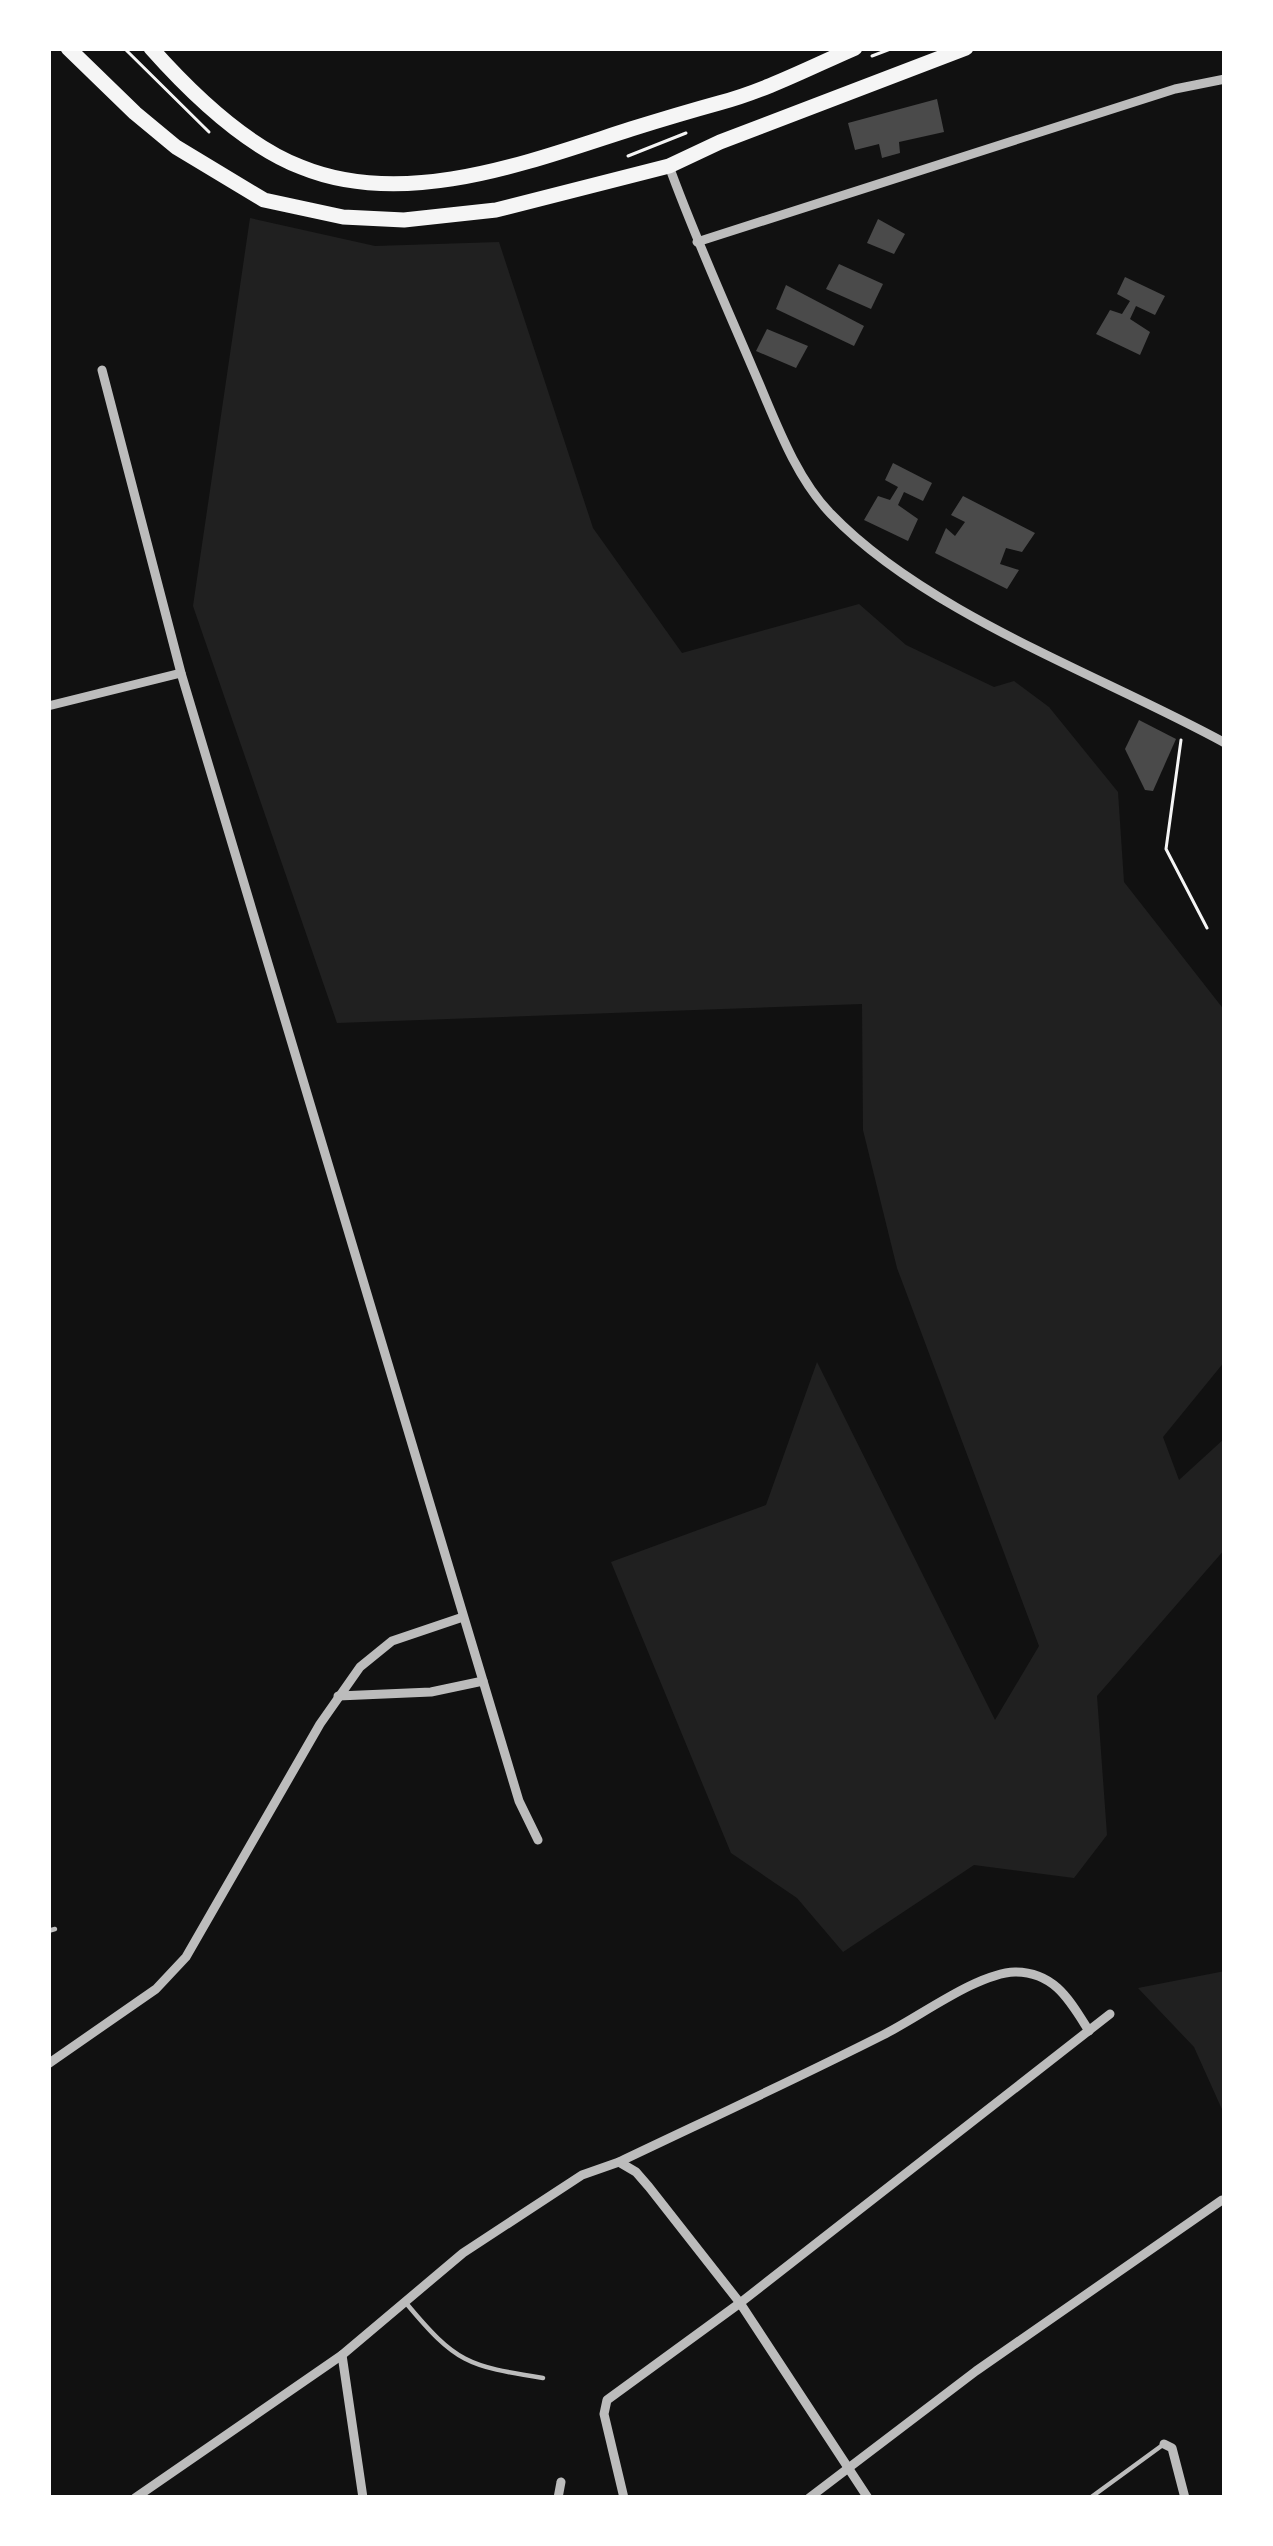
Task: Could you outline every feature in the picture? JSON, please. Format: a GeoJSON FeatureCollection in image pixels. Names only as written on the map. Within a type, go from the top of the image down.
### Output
{"type":"FeatureCollection","features":[{"type":"Feature","properties":{"kind":"main road"},"geometry":{"type":"LineString","coordinates":[[68,48],[135,113],[222,177],[264,200],[324,213],[404,220],[496,210],[669,166],[966,48]]}},
{"type":"Feature","properties":{"kind":"main road"},"geometry":{"type":"LineString","coordinates":[[151,48],[222,116],[277,154],[301,167],[383,182],[479,176],[519,165],[717,104],[855,48]]}},
{"type":"Feature","properties":{"kind":"street"},"geometry":{"type":"LineString","coordinates":[[697,242],[1174,89],[1225,79]]}},
{"type":"Feature","properties":{"kind":"street"},"geometry":{"type":"LineString","coordinates":[[669,166],[774,419],[828,511],[876,554],[927,589],[1225,743]]}},
{"type":"Feature","properties":{"kind":"street"},"geometry":{"type":"LineString","coordinates":[[102,370],[181,673],[519,1801],[538,1840]]}},
{"type":"Feature","properties":{"kind":"street"},"geometry":{"type":"LineString","coordinates":[[48,706],[181,673]]}},
{"type":"Feature","properties":{"kind":"street"},"geometry":{"type":"LineString","coordinates":[[48,2064],[156,1989],[186,1957],[338,1696],[360,1667],[392,1641],[463,1617]]}},
{"type":"Feature","properties":{"kind":"street"},"geometry":{"type":"LineString","coordinates":[[338,1696],[431,1692],[483,1681]]}},
{"type":"Feature","properties":{"kind":"street"},"geometry":{"type":"LineString","coordinates":[[136,2498],[342,2355],[463,2253],[582,2175],[619,2162],[887,2033],[991,1978],[1012,1972],[1049,1980],[1064,1992],[1089,2030]]}},
{"type":"Feature","properties":{"kind":"street"},"geometry":{"type":"LineString","coordinates":[[624,2498],[604,2404],[1110,2014]]}},
{"type":"Feature","properties":{"kind":"street"},"geometry":{"type":"LineString","coordinates":[[619,2162],[650,2187],[740,2302],[868,2498]]}},
{"type":"Feature","properties":{"kind":"street"},"geometry":{"type":"LineString","coordinates":[[809,2498],[976,2372],[1222,2200]]}},
{"type":"Feature","properties":{"kind":"street"},"geometry":{"type":"LineString","coordinates":[[342,2355],[363,2498]]}},
{"type":"Feature","properties":{"kind":"street"},"geometry":{"type":"LineString","coordinates":[[1164,2444],[1172,2448],[1185,2498]]}},
{"type":"Feature","properties":{"kind":"street"},"geometry":{"type":"LineString","coordinates":[[558,2498],[561,2482]]}},
{"type":"Feature","properties":{"kind":"lane"},"geometry":{"type":"LineString","coordinates":[[406,2303],[452,2353],[482,2366],[544,2378]]}},
{"type":"Feature","properties":{"kind":"lane"},"geometry":{"type":"LineString","coordinates":[[1090,2498],[1164,2444]]}},
{"type":"Feature","properties":{"kind":"path"},"geometry":{"type":"LineString","coordinates":[[124,48],[213,136]]}},
{"type":"Feature","properties":{"kind":"path"},"geometry":{"type":"LineString","coordinates":[[872,57],[893,48]]}},
{"type":"Feature","properties":{"kind":"path"},"geometry":{"type":"LineString","coordinates":[[619,160],[699,128]]}},
{"type":"Feature","properties":{"kind":"path"},"geometry":{"type":"LineString","coordinates":[[1183,720],[1166,849],[1208,928]]}},
{"type":"Feature","properties":{"kind":"shaded area"},"geometry":{"type":"Polygon","coordinates":[[[250,218],[375,246],[499,242],[593,528],[682,653],[859,604],[906,645],[994,687],[1014,681],[1049,707],[1118,792],[1124,882],[1225,1011],[1225,1361],[1163,1437],[1179,1480],[1225,1438],[1225,1549],[1097,1696],[1107,1835],[1074,1878],[974,1865],[843,1952],[797,1898],[731,1853],[611,1562],[766,1505],[817,1362],[995,1720],[1039,1646],[897,1268],[863,1130],[862,1004],[337,1023],[193,606],[250,218]]]}},
{"type":"Feature","properties":{"kind":"shaded area"},"geometry":{"type":"Polygon","coordinates":[[[1225,1971],[1225,2116],[1194,2047],[1138,1988],[1225,1971]]]}},
{"type":"Feature","properties":{"kind":"building"},"geometry":{"type":"Polygon","coordinates":[[[937,99],[944,132],[899,142],[900,153],[882,158],[879,144],[855,150],[848,123],[937,99]]]}},
{"type":"Feature","properties":{"kind":"building"},"geometry":{"type":"Polygon","coordinates":[[[878,219],[905,234],[894,254],[867,243],[878,219]]]}},
{"type":"Feature","properties":{"kind":"building"},"geometry":{"type":"Polygon","coordinates":[[[839,264],[883,284],[871,309],[826,289],[839,264]]]}},
{"type":"Feature","properties":{"kind":"building"},"geometry":{"type":"Polygon","coordinates":[[[1125,277],[1165,296],[1155,315],[1136,306],[1130,319],[1150,332],[1140,355],[1096,334],[1110,310],[1122,314],[1130,301],[1117,294],[1125,277]]]}},
{"type":"Feature","properties":{"kind":"building"},"geometry":{"type":"Polygon","coordinates":[[[786,285],[864,326],[854,346],[776,309],[786,285]]]}},
{"type":"Feature","properties":{"kind":"building"},"geometry":{"type":"Polygon","coordinates":[[[767,329],[808,346],[796,368],[756,351],[767,329]]]}},
{"type":"Feature","properties":{"kind":"building"},"geometry":{"type":"Polygon","coordinates":[[[893,463],[932,483],[923,501],[904,492],[898,505],[918,519],[908,541],[864,520],[878,496],[890,500],[898,487],[885,480],[893,463]]]}},
{"type":"Feature","properties":{"kind":"building"},"geometry":{"type":"Polygon","coordinates":[[[963,496],[1035,533],[1022,552],[1006,548],[1000,564],[1019,570],[1007,589],[935,553],[946,528],[955,536],[965,522],[951,515],[963,496]]]}},
{"type":"Feature","properties":{"kind":"building"},"geometry":{"type":"Polygon","coordinates":[[[1139,720],[1176,739],[1153,791],[1145,790],[1125,749],[1139,720]]]}}]}
